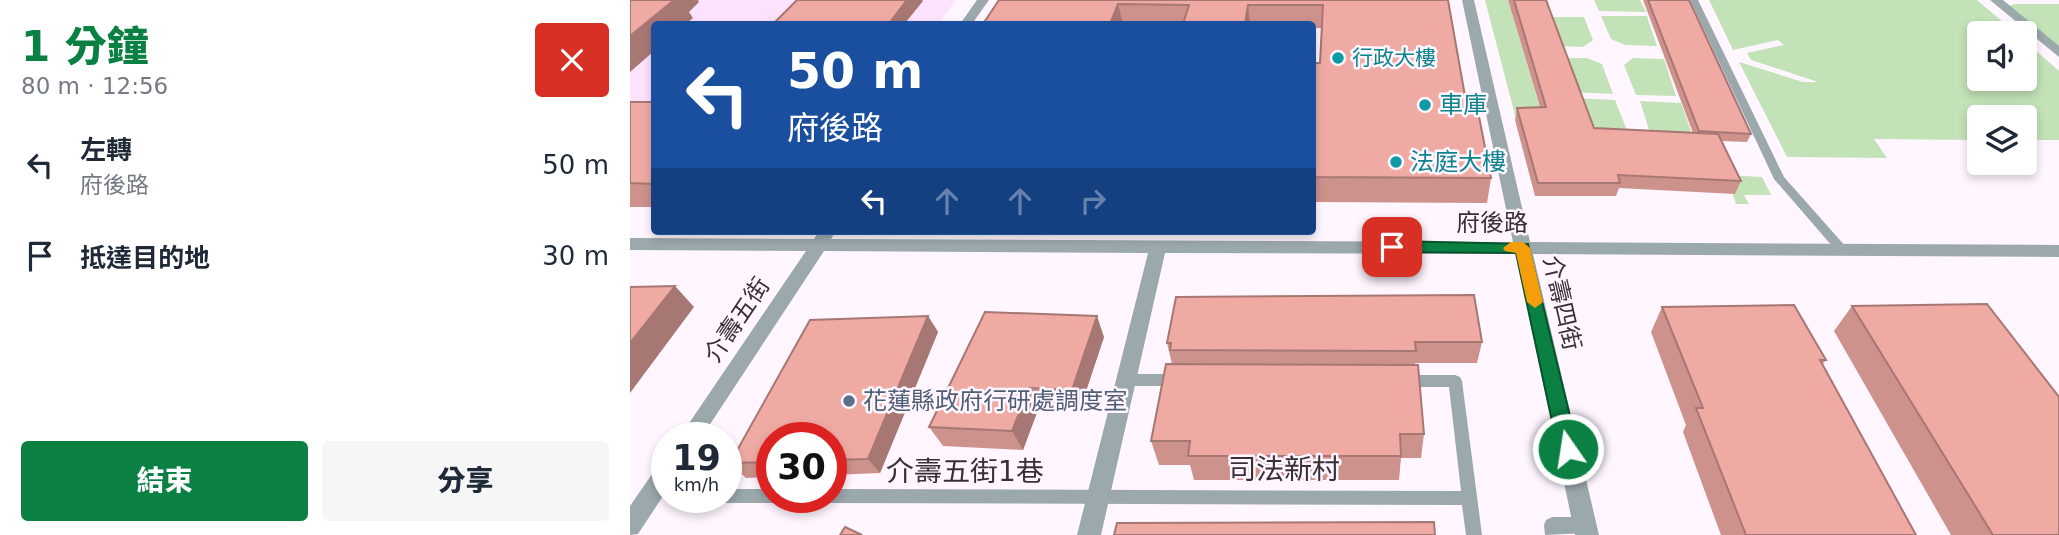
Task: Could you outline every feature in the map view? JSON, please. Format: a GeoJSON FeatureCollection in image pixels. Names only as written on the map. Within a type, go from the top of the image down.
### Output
{"type":"FeatureCollection","features":[{"type":"Feature","properties":{"kind":"street"},"geometry":{"type":"LineString","coordinates":[[968,21],[983,0]]}},
{"type":"Feature","properties":{"kind":"street","name":"介壽四街"},"geometry":{"type":"LineString","coordinates":[[1468,0],[1586,530]]}},
{"type":"Feature","properties":{"kind":"street"},"geometry":{"type":"LineString","coordinates":[[1996,0],[2059,53]]}},
{"type":"Feature","properties":{"kind":"street","name":"府後路"},"geometry":{"type":"LineString","coordinates":[[630,244],[823,238],[1158,246],[2059,251]]}},
{"type":"Feature","properties":{"kind":"street","name":"介壽五街"},"geometry":{"type":"LineString","coordinates":[[700,422],[823,238]]}},
{"type":"Feature","properties":{"kind":"street"},"geometry":{"type":"LineString","coordinates":[[1089,535],[1158,246]]}},
{"type":"Feature","properties":{"kind":"street"},"geometry":{"type":"LineString","coordinates":[[630,526],[651,504]]}},
{"type":"Feature","properties":{"kind":"lane"},"geometry":{"type":"LineString","coordinates":[[1694,0],[1779,179],[1843,251]]}},
{"type":"Feature","properties":{"kind":"lane"},"geometry":{"type":"LineString","coordinates":[[1126,380],[1195,380]]}},
{"type":"Feature","properties":{"kind":"lane"},"geometry":{"type":"LineString","coordinates":[[1387,381],[1455,381],[1474,535]]}},
{"type":"Feature","properties":{"kind":"lane","name":"介壽五街1巷"},"geometry":{"type":"LineString","coordinates":[[847,496],[1098,497]]}},
{"type":"Feature","properties":{"kind":"lane","name":"司法新村"},"geometry":{"type":"LineString","coordinates":[[1098,497],[1470,498]]}},
{"type":"Feature","properties":{"kind":"lane"},"geometry":{"type":"LineString","coordinates":[[1553,535],[1552,525],[1586,530]]}},
{"type":"Feature","properties":{"kind":"shaded area"},"geometry":{"type":"Polygon","coordinates":[[[630,0],[956,0],[940,21],[651,21],[651,207],[630,207],[630,0]]]}},
{"type":"Feature","properties":{"kind":"green space"},"geometry":{"type":"Polygon","coordinates":[[[1485,0],[1508,0],[1543,118],[1516,119],[1485,0]]]}},
{"type":"Feature","properties":{"kind":"green space"},"geometry":{"type":"Polygon","coordinates":[[[1594,0],[1640,0],[1646,12],[1599,11],[1594,0]]]}},
{"type":"Feature","properties":{"kind":"green space"},"geometry":{"type":"Polygon","coordinates":[[[1709,0],[1977,0],[2002,21],[1967,21],[1967,91],[2037,91],[2037,52],[2059,71],[2059,140],[2037,140],[2037,105],[1967,105],[1967,140],[1874,139],[1887,158],[1787,157],[1739,62],[1803,82],[1818,82],[1751,60],[1747,53],[1784,45],[1778,40],[1733,50],[1709,0]]]}},
{"type":"Feature","properties":{"kind":"green space"},"geometry":{"type":"Polygon","coordinates":[[[2014,4],[2059,4],[2059,50],[2037,31],[2037,21],[2025,21],[2008,7],[2014,4]]]}},
{"type":"Feature","properties":{"kind":"green space"},"geometry":{"type":"Polygon","coordinates":[[[1601,16],[1647,16],[1657,46],[1625,45],[1611,39],[1601,16]]]}},
{"type":"Feature","properties":{"kind":"green space"},"geometry":{"type":"Polygon","coordinates":[[[1546,17],[1584,17],[1593,40],[1583,47],[1556,46],[1546,17]]]}},
{"type":"Feature","properties":{"kind":"green space"},"geometry":{"type":"Polygon","coordinates":[[[1560,58],[1587,58],[1602,64],[1613,94],[1572,92],[1560,58]]]}},
{"type":"Feature","properties":{"kind":"green space"},"geometry":{"type":"Polygon","coordinates":[[[1633,58],[1664,59],[1676,96],[1636,95],[1624,65],[1633,58]]]}},
{"type":"Feature","properties":{"kind":"green space"},"geometry":{"type":"Polygon","coordinates":[[[1575,98],[1615,100],[1630,138],[1588,136],[1575,98]]]}},
{"type":"Feature","properties":{"kind":"green space"},"geometry":{"type":"Polygon","coordinates":[[[1640,101],[1681,103],[1695,142],[1652,139],[1640,101]]]}},
{"type":"Feature","properties":{"kind":"green space"},"geometry":{"type":"Polygon","coordinates":[[[1726,175],[1762,177],[1771,195],[1744,195],[1749,204],[1736,204],[1726,175]]]}},
{"type":"Feature","properties":{"kind":"building"},"geometry":{"type":"Polygon","coordinates":[[[630,0],[674,0],[630,36],[630,0]]]}},
{"type":"Feature","properties":{"kind":"building"},"geometry":{"type":"Polygon","coordinates":[[[797,0],[907,0],[891,21],[776,21],[797,0]]]}},
{"type":"Feature","properties":{"kind":"building"},"geometry":{"type":"Polygon","coordinates":[[[999,0],[1448,0],[1465,96],[1475,96],[1491,178],[1316,177],[1316,63],[1320,63],[1323,5],[1248,5],[1245,21],[1184,21],[1189,5],[1118,4],[1111,21],[985,21],[999,0]]]}},
{"type":"Feature","properties":{"kind":"building"},"geometry":{"type":"Polygon","coordinates":[[[1514,0],[1546,0],[1594,128],[1718,134],[1741,181],[1618,175],[1620,183],[1538,183],[1517,108],[1546,107],[1514,0]]]}},
{"type":"Feature","properties":{"kind":"building"},"geometry":{"type":"Polygon","coordinates":[[[1648,0],[1689,0],[1751,134],[1699,131],[1648,0]]]}},
{"type":"Feature","properties":{"kind":"building"},"geometry":{"type":"Polygon","coordinates":[[[630,102],[651,102],[651,184],[630,183],[630,102]]]}},
{"type":"Feature","properties":{"kind":"building"},"geometry":{"type":"Polygon","coordinates":[[[675,286],[630,343],[630,287],[675,286]]]}},
{"type":"Feature","properties":{"kind":"building"},"geometry":{"type":"Polygon","coordinates":[[[1474,295],[1482,342],[1415,342],[1416,351],[1170,350],[1171,343],[1167,343],[1176,297],[1474,295]]]}},
{"type":"Feature","properties":{"kind":"building"},"geometry":{"type":"Polygon","coordinates":[[[1987,304],[2059,397],[2059,535],[1993,535],[1852,306],[1987,304]]]}},
{"type":"Feature","properties":{"kind":"building"},"geometry":{"type":"Polygon","coordinates":[[[1794,305],[1826,360],[1820,360],[1916,535],[1746,535],[1696,408],[1703,408],[1662,307],[1794,305]]]}},
{"type":"Feature","properties":{"kind":"building"},"geometry":{"type":"Polygon","coordinates":[[[985,312],[1097,316],[1072,390],[1029,388],[1012,431],[929,427],[985,312]]]}},
{"type":"Feature","properties":{"kind":"building"},"geometry":{"type":"Polygon","coordinates":[[[928,316],[868,459],[847,460],[847,422],[756,422],[756,462],[742,463],[742,442],[810,320],[928,316]]]}},
{"type":"Feature","properties":{"kind":"building"},"geometry":{"type":"Polygon","coordinates":[[[1166,364],[1418,365],[1424,434],[1400,434],[1401,456],[1188,456],[1190,441],[1151,441],[1166,364]]]}},
{"type":"Feature","properties":{"kind":"building"},"geometry":{"type":"Polygon","coordinates":[[[1434,522],[1435,535],[1114,535],[1117,523],[1434,522]]]}},
{"type":"Feature","properties":{"kind":"building"},"geometry":{"type":"Polygon","coordinates":[[[845,527],[862,535],[840,535],[845,527]]]}},
{"type":"Feature","properties":{"kind":"slow traffic"},"geometry":{"type":"LineString","coordinates":[[1511,248],[1523,248],[1535,302]]}},
{"type":"Feature","properties":{"kind":"place","name":"行政大樓"},"geometry":{"type":"Point","coordinates":[1338,58]}},
{"type":"Feature","properties":{"kind":"place","name":"車庫"},"geometry":{"type":"Point","coordinates":[1425,105]}},
{"type":"Feature","properties":{"kind":"place","name":"法庭大樓"},"geometry":{"type":"Point","coordinates":[1396,162]}},
{"type":"Feature","properties":{"kind":"place","name":"花蓮縣政府行研處調度室"},"geometry":{"type":"Point","coordinates":[849,401]}},
{"type":"Feature","properties":{"kind":"route"},"geometry":{"type":"LineString","coordinates":[[1392,247],[1523,248],[1568,449]]}}]}
